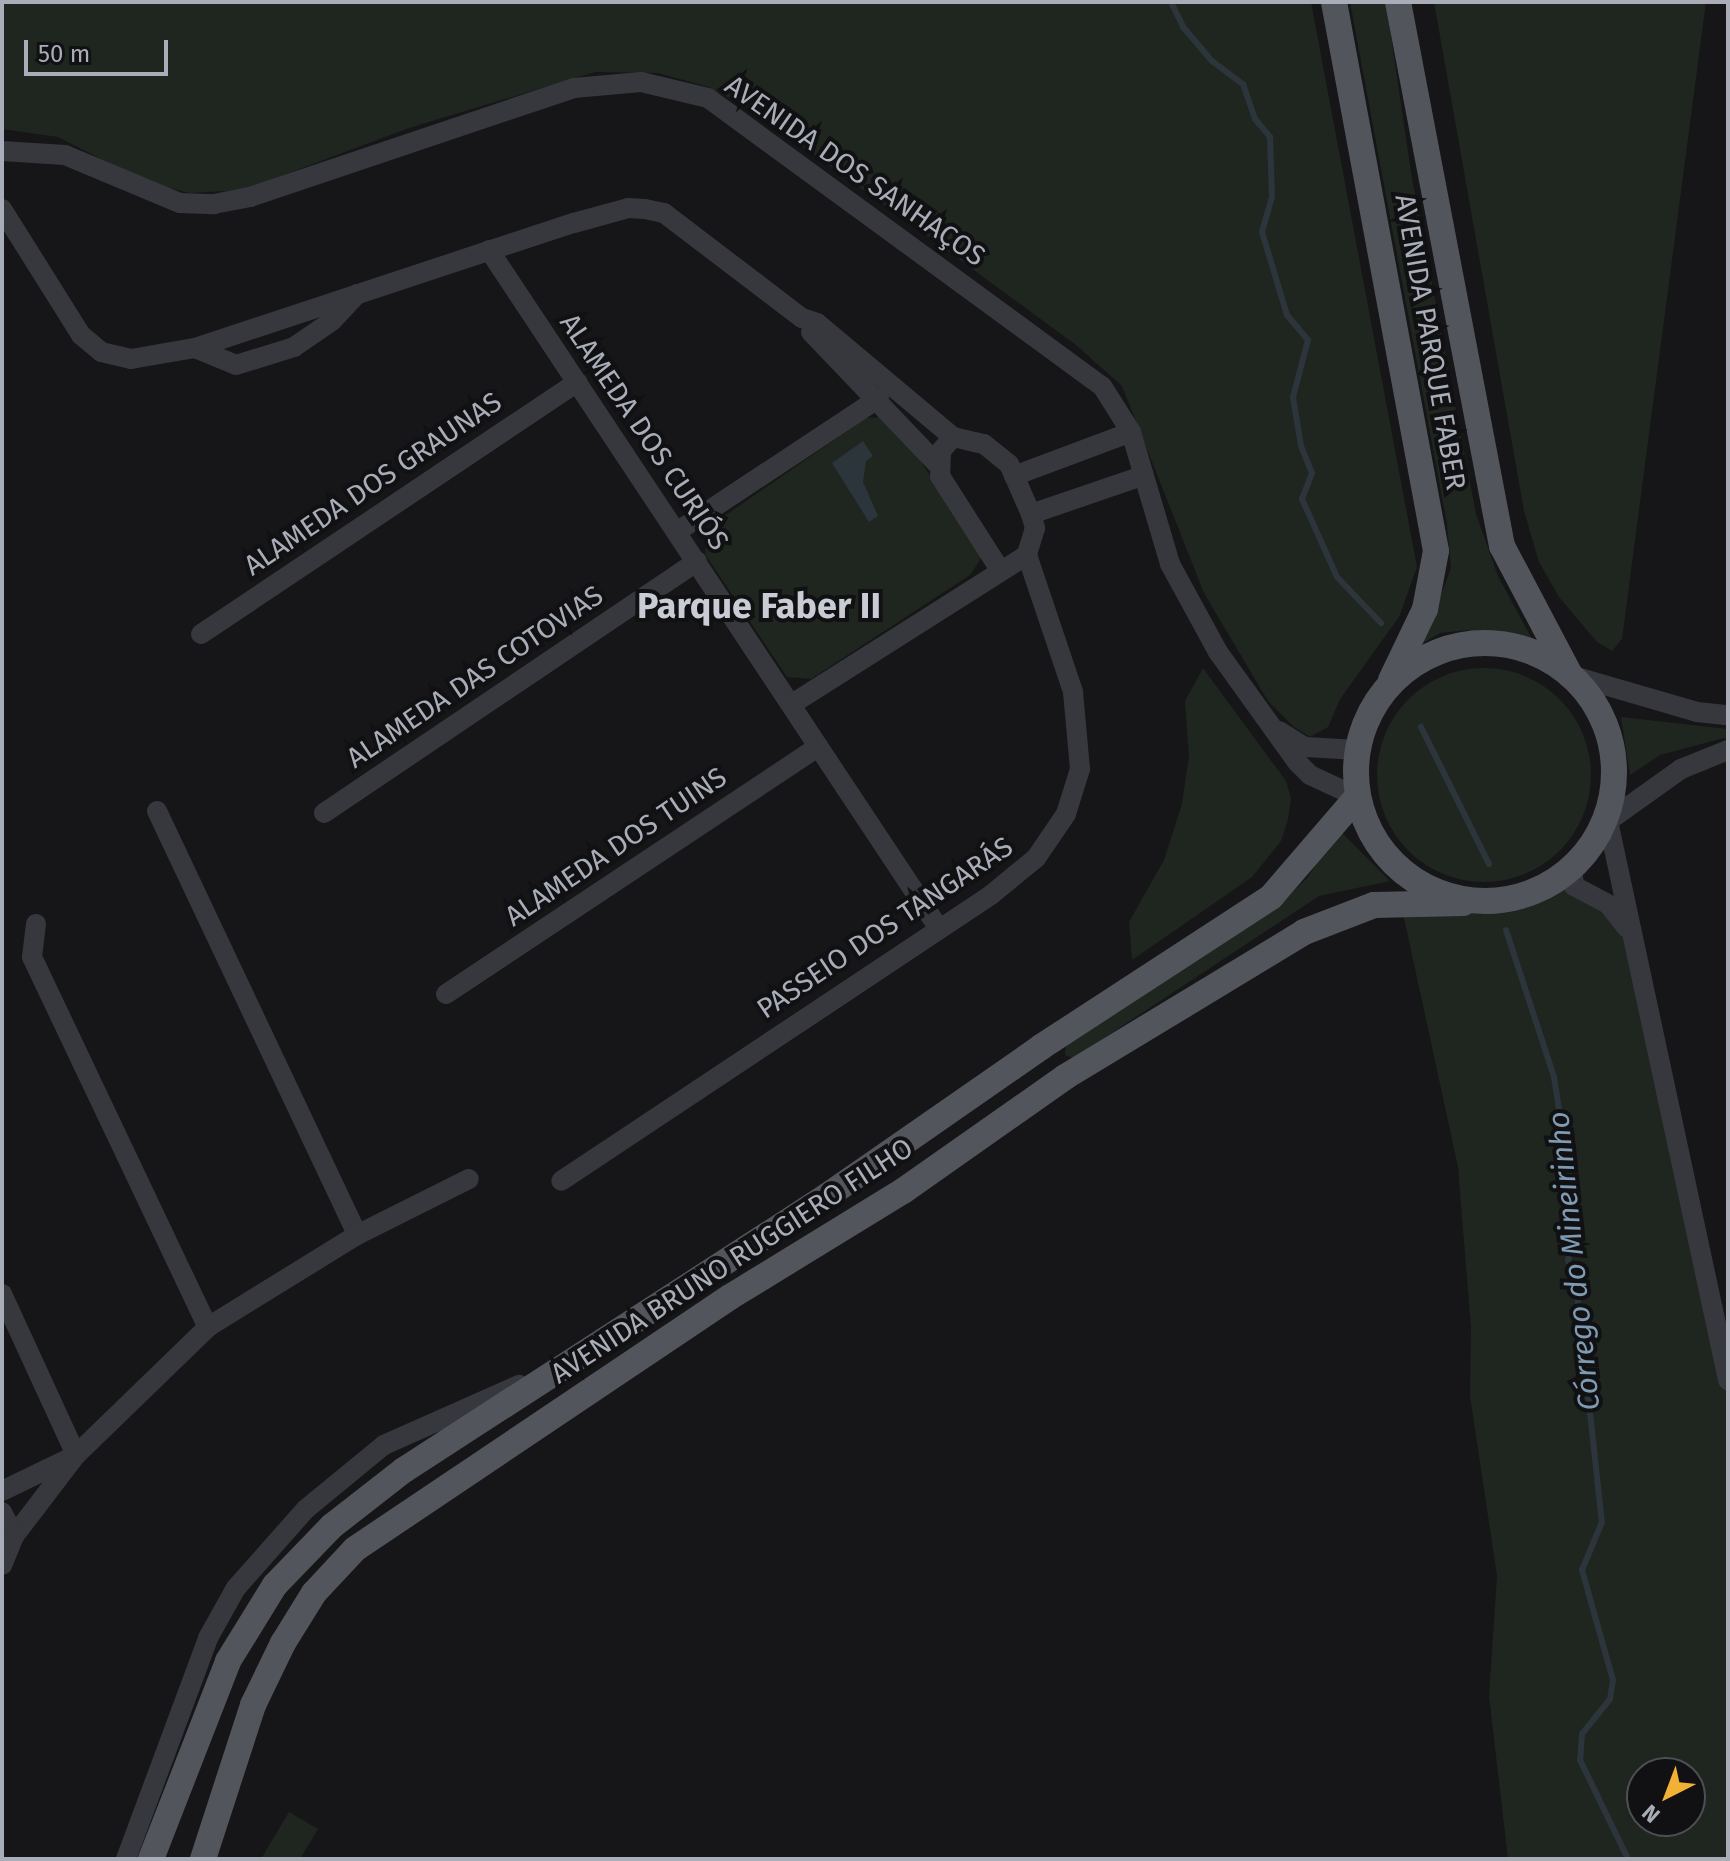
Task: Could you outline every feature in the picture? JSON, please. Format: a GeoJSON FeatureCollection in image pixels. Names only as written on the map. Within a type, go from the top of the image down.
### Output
{"type":"FeatureCollection","features":[{"type":"Feature","properties":{"kind":"main road","name":"AVENIDA PARQUE FABER"},"geometry":{"type":"LineString","coordinates":[[1334,2],[1436,551],[1425,609],[1388,687]]}},
{"type":"Feature","properties":{"kind":"main road","name":"AVENIDA PARQUE FABER"},"geometry":{"type":"LineString","coordinates":[[1398,2],[1502,546],[1570,675]]}},
{"type":"Feature","properties":{"kind":"main road"},"geometry":{"type":"LineString","coordinates":[[1465,644],[1521,648],[1570,675],[1593,702],[1609,737],[1614,776],[1608,821],[1572,867],[1519,896],[1463,903],[1400,868],[1379,844],[1357,797],[1358,750],[1368,716],[1388,687],[1422,658],[1465,644]]}},
{"type":"Feature","properties":{"kind":"main road","name":"AVENIDA BRUNO RUGGIERO FILHO"},"geometry":{"type":"LineString","coordinates":[[151,1859],[189,1765],[196,1734],[228,1661],[275,1585],[301,1556],[404,1470],[827,1196],[1041,1047],[1271,897],[1357,797]]}},
{"type":"Feature","properties":{"kind":"main road","name":"AVENIDA BRUNO RUGGIERO FILHO"},"geometry":{"type":"LineString","coordinates":[[203,1859],[253,1705],[283,1643],[314,1593],[355,1549],[730,1297],[903,1191],[1065,1077],[1325,921],[1374,905],[1463,903]]}},
{"type":"Feature","properties":{"kind":"main road"},"geometry":{"type":"LineString","coordinates":[[1041,1047],[1065,1077]]}},
{"type":"Feature","properties":{"kind":"main road"},"geometry":{"type":"LineString","coordinates":[[189,1765],[231,1780]]}},
{"type":"Feature","properties":{"kind":"street","name":"AVENIDA DOS SANHAÇOS"},"geometry":{"type":"LineString","coordinates":[[2,151],[65,155],[180,203],[214,204],[250,197],[574,88],[627,81],[680,88],[723,108],[1083,368],[1102,386],[1131,432],[1170,564],[1191,606],[1269,725],[1310,775],[1357,797]]}},
{"type":"Feature","properties":{"kind":"street","name":"PASSEIO DOS TANGARÁS"},"geometry":{"type":"LineString","coordinates":[[2,209],[92,345],[131,359],[195,348],[361,290],[628,208],[664,213],[802,318],[849,347],[953,437],[984,444],[1009,464],[1035,528],[1027,555],[1073,692],[1080,769],[1066,814],[1036,858],[991,895],[938,927],[561,1181]]}},
{"type":"Feature","properties":{"kind":"street","name":"ALAMEDA DOS CURIÓS"},"geometry":{"type":"LineString","coordinates":[[489,250],[938,927]]}},
{"type":"Feature","properties":{"kind":"street","name":"PASSEIO DOS TANGARÁS"},"geometry":{"type":"LineString","coordinates":[[195,348],[236,365],[294,347],[332,321],[361,290]]}},
{"type":"Feature","properties":{"kind":"street","name":"PASSEIO DOS TANGARÁS"},"geometry":{"type":"LineString","coordinates":[[802,318],[937,464],[1000,570]]}},
{"type":"Feature","properties":{"kind":"street","name":"ALAMEDA DOS GRAUNAS"},"geometry":{"type":"LineString","coordinates":[[201,634],[577,382]]}},
{"type":"Feature","properties":{"kind":"street"},"geometry":{"type":"LineString","coordinates":[[678,531],[879,398]]}},
{"type":"Feature","properties":{"kind":"street"},"geometry":{"type":"LineString","coordinates":[[1014,476],[1131,432]]}},
{"type":"Feature","properties":{"kind":"street"},"geometry":{"type":"LineString","coordinates":[[937,464],[953,437]]}},
{"type":"Feature","properties":{"kind":"street"},"geometry":{"type":"LineString","coordinates":[[1031,514],[1142,476]]}},
{"type":"Feature","properties":{"kind":"street"},"geometry":{"type":"LineString","coordinates":[[792,704],[1027,555]]}},
{"type":"Feature","properties":{"kind":"street","name":"ALAMEDA DAS COTOVIAS"},"geometry":{"type":"LineString","coordinates":[[324,813],[697,561]]}},
{"type":"Feature","properties":{"kind":"street"},"geometry":{"type":"LineString","coordinates":[[1570,675],[1697,712],[1728,715]]}},
{"type":"Feature","properties":{"kind":"street","name":"AVENIDA DOS SANHAÇOS"},"geometry":{"type":"LineString","coordinates":[[1269,725],[1305,747],[1358,750]]}},
{"type":"Feature","properties":{"kind":"street","name":"ALAMEDA DOS TUINS"},"geometry":{"type":"LineString","coordinates":[[446,994],[818,747]]}},
{"type":"Feature","properties":{"kind":"street"},"geometry":{"type":"LineString","coordinates":[[1728,750],[1681,769],[1608,821],[1619,853],[1631,937],[1728,1380]]}},
{"type":"Feature","properties":{"kind":"street"},"geometry":{"type":"LineString","coordinates":[[157,811],[357,1235]]}},
{"type":"Feature","properties":{"kind":"street"},"geometry":{"type":"LineString","coordinates":[[1572,867],[1574,886],[1609,905],[1631,937]]}},
{"type":"Feature","properties":{"kind":"street"},"geometry":{"type":"LineString","coordinates":[[36,924],[32,957],[208,1327]]}},
{"type":"Feature","properties":{"kind":"street"},"geometry":{"type":"LineString","coordinates":[[2,1565],[14,1536],[76,1455],[208,1327],[357,1235],[469,1179]]}},
{"type":"Feature","properties":{"kind":"street"},"geometry":{"type":"LineString","coordinates":[[2,1294],[76,1455]]}},
{"type":"Feature","properties":{"kind":"street","name":"AVENIDA BRUNO RUGGIERO FILHO"},"geometry":{"type":"LineString","coordinates":[[126,1859],[208,1638],[236,1588],[256,1565],[306,1509],[384,1445],[559,1367]]}},
{"type":"Feature","properties":{"kind":"street"},"geometry":{"type":"LineString","coordinates":[[2,1491],[76,1455]]}},
{"type":"Feature","properties":{"kind":"street"},"geometry":{"type":"LineString","coordinates":[[2,1512],[14,1536]]}},
{"type":"Feature","properties":{"kind":"shaded area"},"geometry":{"type":"Polygon","coordinates":[[[2,2],[1311,2],[1417,567],[1399,617],[1340,699],[1328,727],[1310,737],[1294,727],[1268,701],[1204,593],[1122,386],[1076,345],[930,238],[758,114],[709,87],[658,73],[595,72],[409,128],[243,190],[189,193],[144,181],[58,137],[2,129],[2,2]]]}},
{"type":"Feature","properties":{"kind":"shaded area"},"geometry":{"type":"Polygon","coordinates":[[[1350,2],[1386,2],[1412,179],[1476,514],[1498,576],[1533,641],[1468,630],[1440,633],[1423,643],[1451,568],[1447,524],[1350,2]]]}},
{"type":"Feature","properties":{"kind":"shaded area"},"geometry":{"type":"Polygon","coordinates":[[[1434,2],[1706,2],[1622,639],[1612,651],[1597,642],[1559,597],[1539,562],[1524,511],[1434,2]]]}},
{"type":"Feature","properties":{"kind":"shaded area"},"geometry":{"type":"Polygon","coordinates":[[[884,417],[893,421],[982,551],[980,560],[970,575],[811,679],[787,677],[705,554],[707,528],[866,418],[884,417]]]}},
{"type":"Feature","properties":{"kind":"shaded area"},"geometry":{"type":"Polygon","coordinates":[[[863,441],[873,456],[866,461],[863,482],[878,516],[869,522],[832,463],[863,441]]]}},
{"type":"Feature","properties":{"kind":"shaded area"},"geometry":{"type":"Polygon","coordinates":[[[1203,668],[1286,781],[1291,798],[1288,819],[1281,841],[1252,877],[1132,960],[1129,922],[1164,860],[1182,804],[1189,756],[1185,701],[1203,668]]]}},
{"type":"Feature","properties":{"kind":"shaded area"},"geometry":{"type":"Polygon","coordinates":[[[1484,668],[1525,676],[1560,699],[1583,734],[1591,775],[1583,816],[1560,851],[1525,874],[1484,882],[1443,874],[1408,851],[1385,816],[1377,775],[1385,734],[1408,699],[1443,676],[1484,668]]]}},
{"type":"Feature","properties":{"kind":"shaded area"},"geometry":{"type":"Polygon","coordinates":[[[1621,717],[1728,729],[1728,737],[1660,755],[1630,775],[1621,717]]]}},
{"type":"Feature","properties":{"kind":"shaded area"},"geometry":{"type":"Polygon","coordinates":[[[1339,830],[1390,881],[1319,896],[1074,1058],[1065,1055],[1066,1046],[1283,902],[1307,878],[1339,830]]]}},
{"type":"Feature","properties":{"kind":"shaded area"},"geometry":{"type":"Polygon","coordinates":[[[1572,867],[1574,886],[1618,915],[1728,1380],[1728,1859],[1508,1859],[1489,1696],[1497,1576],[1470,1396],[1471,1328],[1458,1167],[1401,904],[1519,896],[1572,867]]]}},
{"type":"Feature","properties":{"kind":"shaded area"},"geometry":{"type":"Polygon","coordinates":[[[289,1812],[318,1829],[300,1859],[261,1859],[289,1812]]]}},
{"type":"Feature","properties":{"kind":"waterway","name":"Córrego do Mineirinho"},"geometry":{"type":"LineString","coordinates":[[1171,2],[1183,27],[1212,61],[1243,84],[1255,119],[1270,137],[1272,197],[1262,232],[1287,315],[1308,340],[1293,397],[1301,446],[1312,473],[1302,499],[1337,577],[1381,623]]}},
{"type":"Feature","properties":{"kind":"waterway","name":"Córrego do Mineirinho"},"geometry":{"type":"LineString","coordinates":[[1421,727],[1489,864]]}},
{"type":"Feature","properties":{"kind":"waterway","name":"Córrego do Mineirinho"},"geometry":{"type":"LineString","coordinates":[[1506,930],[1554,1077],[1577,1225],[1568,1260],[1576,1284],[1602,1522],[1582,1570],[1613,1680],[1610,1699],[1582,1734],[1580,1760],[1628,1859]]}},
{"type":"Feature","properties":{"kind":"district","name":"Parque Faber II"},"geometry":{"type":"Point","coordinates":[759,607]}}]}
